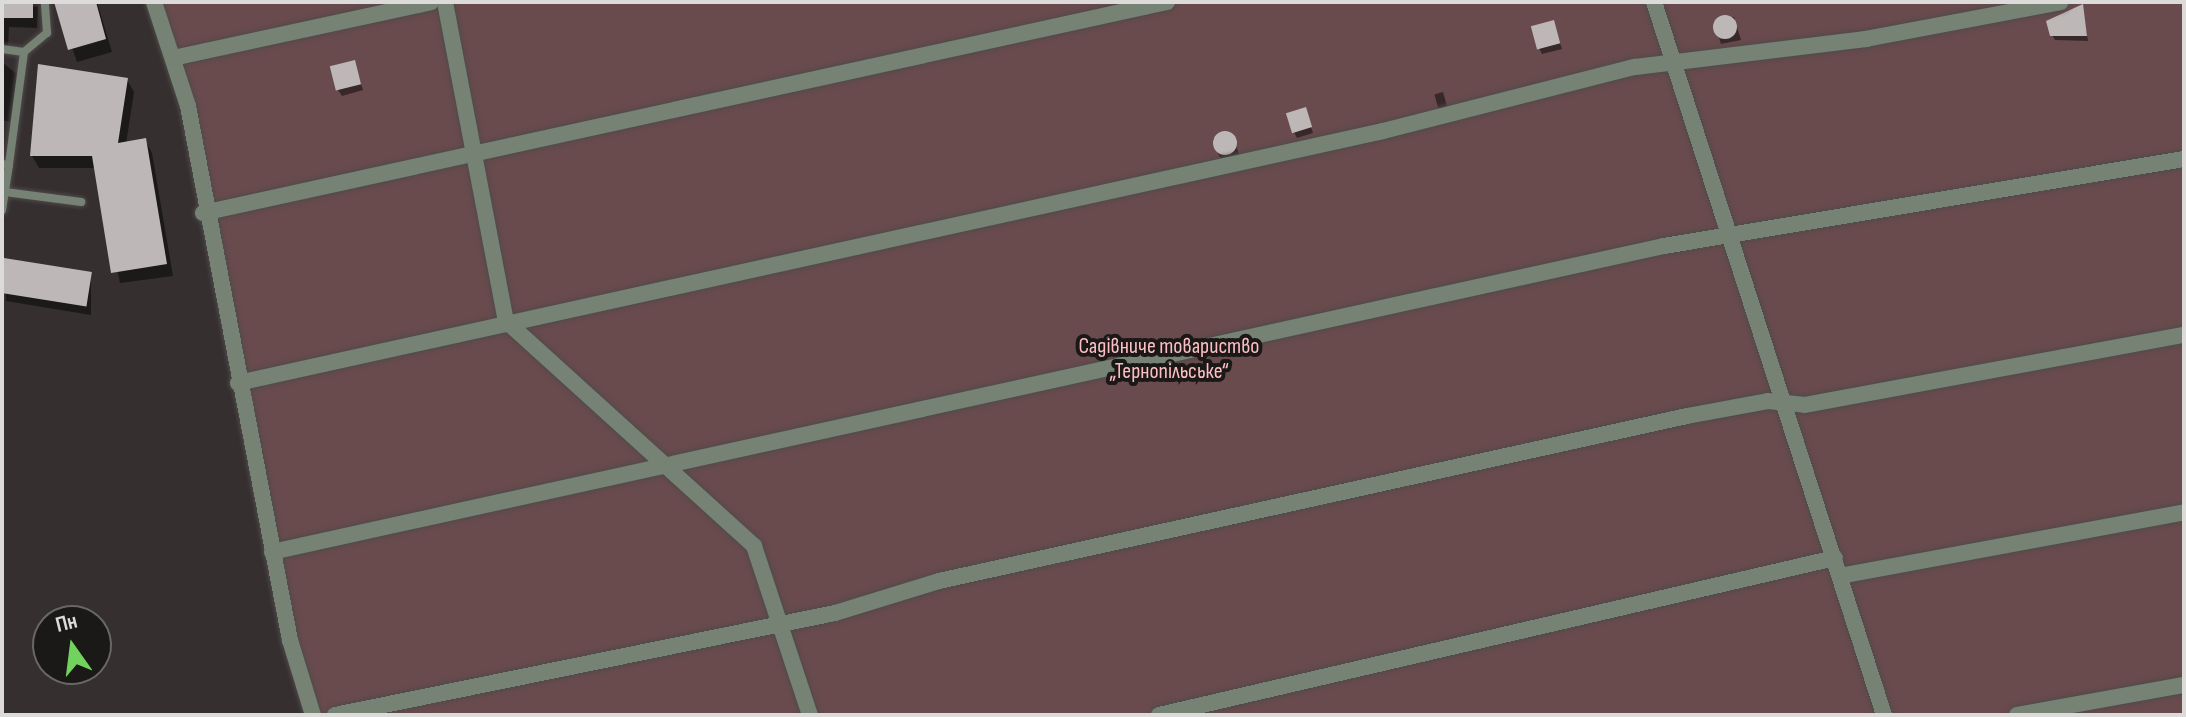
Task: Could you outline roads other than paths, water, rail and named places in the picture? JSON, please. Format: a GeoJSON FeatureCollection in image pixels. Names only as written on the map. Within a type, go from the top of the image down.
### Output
{"type":"FeatureCollection","features":[{"type":"Feature","properties":{"kind":"street"},"geometry":{"type":"LineString","coordinates":[[154,2],[188,106],[203,213],[272,552],[313,715]]}},
{"type":"Feature","properties":{"kind":"street"},"geometry":{"type":"LineString","coordinates":[[173,58],[431,2]]}},
{"type":"Feature","properties":{"kind":"street"},"geometry":{"type":"LineString","coordinates":[[445,2],[497,301],[510,325],[754,546],[785,622],[810,715]]}},
{"type":"Feature","properties":{"kind":"street"},"geometry":{"type":"LineString","coordinates":[[203,213],[472,157],[1167,2]]}},
{"type":"Feature","properties":{"kind":"street"},"geometry":{"type":"LineString","coordinates":[[1654,2],[1676,61],[1726,234],[1835,558],[1884,715]]}},
{"type":"Feature","properties":{"kind":"street"},"geometry":{"type":"LineString","coordinates":[[238,383],[510,325],[1676,61],[1751,57],[2061,2]]}},
{"type":"Feature","properties":{"kind":"street"},"geometry":{"type":"LineString","coordinates":[[272,552],[669,469],[1726,234],[2184,159]]}},
{"type":"Feature","properties":{"kind":"street"},"geometry":{"type":"LineString","coordinates":[[335,715],[785,622],[1687,416],[1784,404],[2184,335]]}},
{"type":"Feature","properties":{"kind":"street"},"geometry":{"type":"LineString","coordinates":[[1840,576],[2184,512]]}},
{"type":"Feature","properties":{"kind":"street"},"geometry":{"type":"LineString","coordinates":[[1159,715],[1835,558]]}},
{"type":"Feature","properties":{"kind":"street"},"geometry":{"type":"LineString","coordinates":[[2017,715],[2184,685]]}},
{"type":"Feature","properties":{"kind":"lane"},"geometry":{"type":"LineString","coordinates":[[2,210],[5,165],[24,52],[47,33],[45,2]]}},
{"type":"Feature","properties":{"kind":"lane"},"geometry":{"type":"LineString","coordinates":[[2,49],[24,52]]}},
{"type":"Feature","properties":{"kind":"lane"},"geometry":{"type":"LineString","coordinates":[[5,192],[81,202]]}},
{"type":"Feature","properties":{"kind":"park label","name":"Садівниче товариство „Тернопільське“"},"geometry":{"type":"Point","coordinates":[1169,358]}}]}
